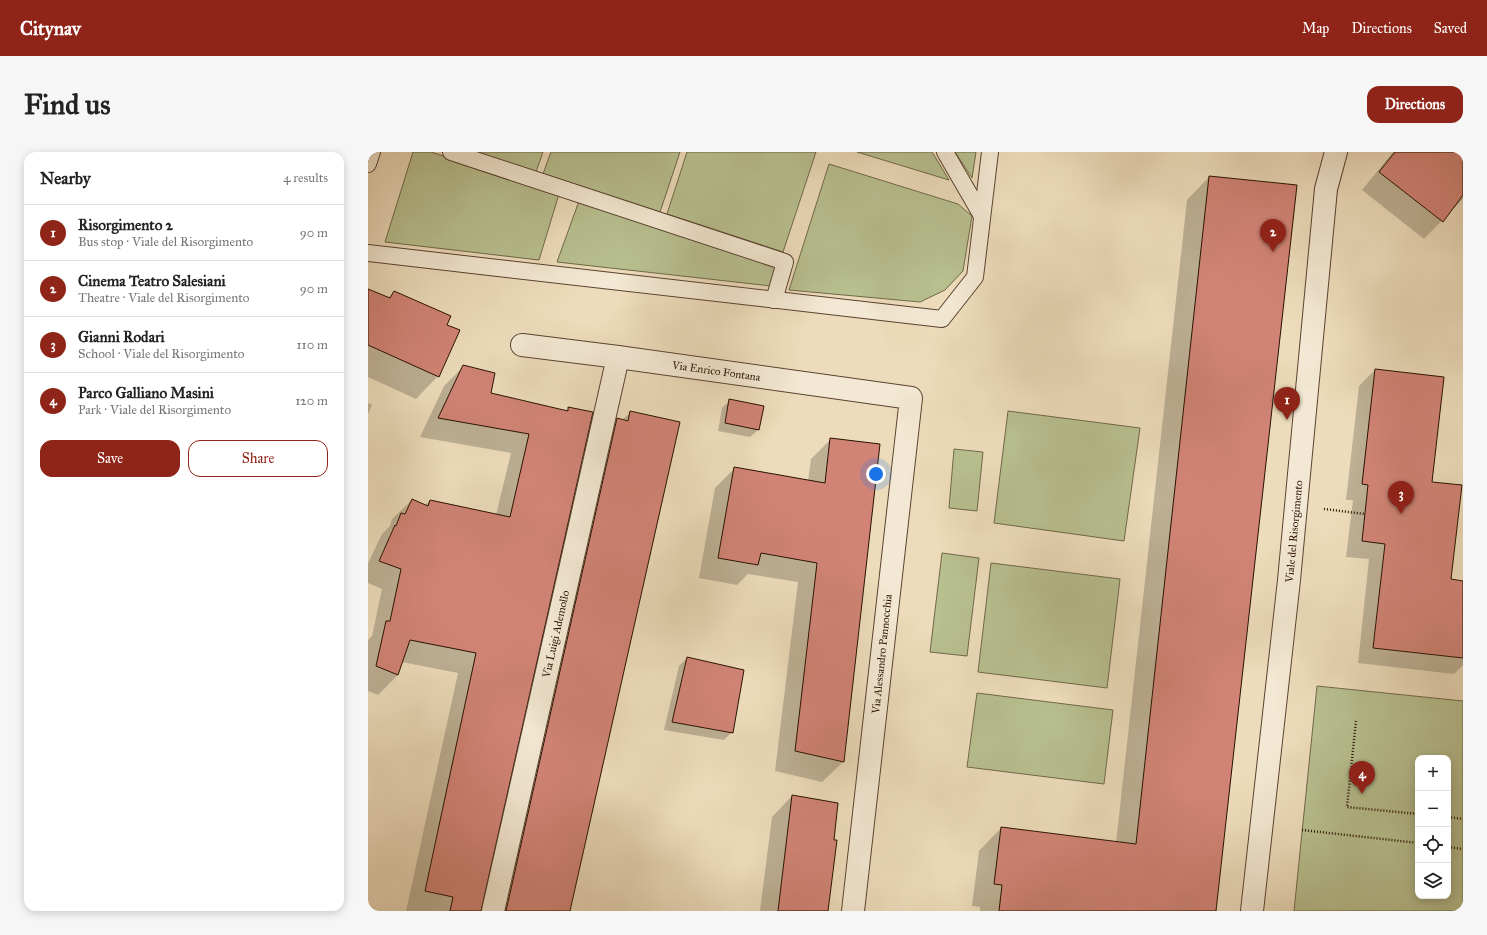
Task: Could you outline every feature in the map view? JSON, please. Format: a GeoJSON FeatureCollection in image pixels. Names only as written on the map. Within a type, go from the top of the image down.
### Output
{"type":"FeatureCollection","features":[{"type":"Feature","properties":{"kind":"street","name":"Viale del Risorgimento"},"geometry":{"type":"LineString","coordinates":[[1252,911],[1296,506],[1326,189],[1336,152]]}},
{"type":"Feature","properties":{"kind":"street","name":"Via Enrico Fontana"},"geometry":{"type":"LineString","coordinates":[[522,345],[911,398]]}},
{"type":"Feature","properties":{"kind":"street","name":"Via Luigi Ademollo"},"geometry":{"type":"LineString","coordinates":[[493,911],[618,357]]}},
{"type":"Feature","properties":{"kind":"street","name":"Via Alessandro Pannocchia"},"geometry":{"type":"LineString","coordinates":[[854,911],[911,398]]}},
{"type":"Feature","properties":{"kind":"lane"},"geometry":{"type":"LineString","coordinates":[[368,164],[372,152]]}},
{"type":"Feature","properties":{"kind":"lane"},"geometry":{"type":"LineString","coordinates":[[451,152],[785,262],[774,300]]}},
{"type":"Feature","properties":{"kind":"lane"},"geometry":{"type":"LineString","coordinates":[[945,152],[982,216]]}},
{"type":"Feature","properties":{"kind":"lane"},"geometry":{"type":"LineString","coordinates":[[368,253],[942,319],[975,277],[990,152]]}},
{"type":"Feature","properties":{"kind":"path"},"geometry":{"type":"LineString","coordinates":[[1296,506],[1365,514]]}},
{"type":"Feature","properties":{"kind":"path"},"geometry":{"type":"LineString","coordinates":[[1356,721],[1347,807],[1415,814]]}},
{"type":"Feature","properties":{"kind":"path"},"geometry":{"type":"LineString","coordinates":[[1451,818],[1463,819]]}},
{"type":"Feature","properties":{"kind":"path"},"geometry":{"type":"LineString","coordinates":[[1302,830],[1415,843]]}},
{"type":"Feature","properties":{"kind":"path"},"geometry":{"type":"LineString","coordinates":[[1451,847],[1463,849]]}},
{"type":"Feature","properties":{"kind":"green space"},"geometry":{"type":"Polygon","coordinates":[[[413,152],[431,152],[559,194],[539,260],[385,242],[413,152]]]}},
{"type":"Feature","properties":{"kind":"green space"},"geometry":{"type":"Polygon","coordinates":[[[475,152],[543,152],[536,172],[475,152]]]}},
{"type":"Feature","properties":{"kind":"green space"},"geometry":{"type":"Polygon","coordinates":[[[551,152],[680,152],[660,212],[543,174],[551,152]]]}},
{"type":"Feature","properties":{"kind":"green space"},"geometry":{"type":"Polygon","coordinates":[[[687,152],[816,152],[783,252],[667,214],[687,152]]]}},
{"type":"Feature","properties":{"kind":"green space"},"geometry":{"type":"Polygon","coordinates":[[[857,152],[932,152],[949,180],[857,152]]]}},
{"type":"Feature","properties":{"kind":"green space"},"geometry":{"type":"Polygon","coordinates":[[[955,152],[976,152],[972,178],[955,152]]]}},
{"type":"Feature","properties":{"kind":"green space"},"geometry":{"type":"Polygon","coordinates":[[[829,164],[958,204],[972,216],[963,271],[945,290],[920,302],[789,290],[829,164]]]}},
{"type":"Feature","properties":{"kind":"green space"},"geometry":{"type":"Polygon","coordinates":[[[579,201],[777,265],[771,286],[557,262],[579,201]]]}},
{"type":"Feature","properties":{"kind":"green space"},"geometry":{"type":"Polygon","coordinates":[[[1008,411],[1140,428],[1124,541],[994,523],[1008,411]]]}},
{"type":"Feature","properties":{"kind":"green space"},"geometry":{"type":"Polygon","coordinates":[[[954,449],[983,452],[977,511],[949,508],[954,449]]]}},
{"type":"Feature","properties":{"kind":"green space"},"geometry":{"type":"Polygon","coordinates":[[[942,553],[979,558],[967,656],[930,652],[942,553]]]}},
{"type":"Feature","properties":{"kind":"green space"},"geometry":{"type":"Polygon","coordinates":[[[991,563],[1120,579],[1107,688],[978,672],[991,563]]]}},
{"type":"Feature","properties":{"kind":"green space"},"geometry":{"type":"Polygon","coordinates":[[[1317,686],[1463,701],[1463,911],[1294,911],[1317,686]]]}},
{"type":"Feature","properties":{"kind":"green space"},"geometry":{"type":"Polygon","coordinates":[[[977,693],[1113,710],[1104,784],[967,767],[977,693]]]}},
{"type":"Feature","properties":{"kind":"building"},"geometry":{"type":"Polygon","coordinates":[[[1395,152],[1463,152],[1463,195],[1443,222],[1379,172],[1395,152]]]}},
{"type":"Feature","properties":{"kind":"building"},"geometry":{"type":"Polygon","coordinates":[[[1209,176],[1297,185],[1216,911],[999,911],[1002,885],[994,884],[1001,827],[1136,844],[1209,176]]]}},
{"type":"Feature","properties":{"kind":"building"},"geometry":{"type":"Polygon","coordinates":[[[368,289],[390,298],[394,291],[451,316],[447,325],[460,330],[439,377],[368,345],[368,289]]]}},
{"type":"Feature","properties":{"kind":"building"},"geometry":{"type":"Polygon","coordinates":[[[463,365],[495,373],[491,393],[568,411],[568,407],[593,412],[481,911],[450,911],[453,897],[425,891],[476,653],[410,640],[398,675],[376,666],[386,621],[390,621],[401,569],[379,561],[401,513],[405,514],[412,499],[428,506],[430,500],[510,517],[529,434],[438,418],[463,365]]]}},
{"type":"Feature","properties":{"kind":"building"},"geometry":{"type":"Polygon","coordinates":[[[1375,369],[1444,377],[1432,482],[1462,485],[1451,579],[1463,581],[1463,658],[1373,648],[1385,544],[1362,541],[1368,485],[1362,484],[1375,369]]]}},
{"type":"Feature","properties":{"kind":"building"},"geometry":{"type":"Polygon","coordinates":[[[729,399],[764,406],[759,430],[725,423],[729,399]]]}},
{"type":"Feature","properties":{"kind":"building"},"geometry":{"type":"Polygon","coordinates":[[[630,411],[680,422],[570,911],[506,911],[617,418],[628,421],[630,411]]]}},
{"type":"Feature","properties":{"kind":"building"},"geometry":{"type":"Polygon","coordinates":[[[830,438],[880,444],[844,762],[795,751],[817,563],[761,553],[758,565],[718,558],[734,467],[825,483],[830,438]]]}},
{"type":"Feature","properties":{"kind":"building"},"geometry":{"type":"Polygon","coordinates":[[[687,657],[744,670],[733,733],[672,722],[687,657]]]}},
{"type":"Feature","properties":{"kind":"building"},"geometry":{"type":"Polygon","coordinates":[[[792,795],[838,803],[834,840],[837,840],[828,911],[778,911],[792,795]]]}},
{"type":"Feature","properties":{"kind":"place","name":"Cinema Teatro Salesiani"},"geometry":{"type":"Point","coordinates":[1273,252]}},
{"type":"Feature","properties":{"kind":"place","name":"Risorgimento 2"},"geometry":{"type":"Point","coordinates":[1287,420]}},
{"type":"Feature","properties":{"kind":"place","name":"Gianni Rodari"},"geometry":{"type":"Point","coordinates":[1401,514]}},
{"type":"Feature","properties":{"kind":"place","name":"Parco Galliano Masini"},"geometry":{"type":"Point","coordinates":[1362,794]}}]}
